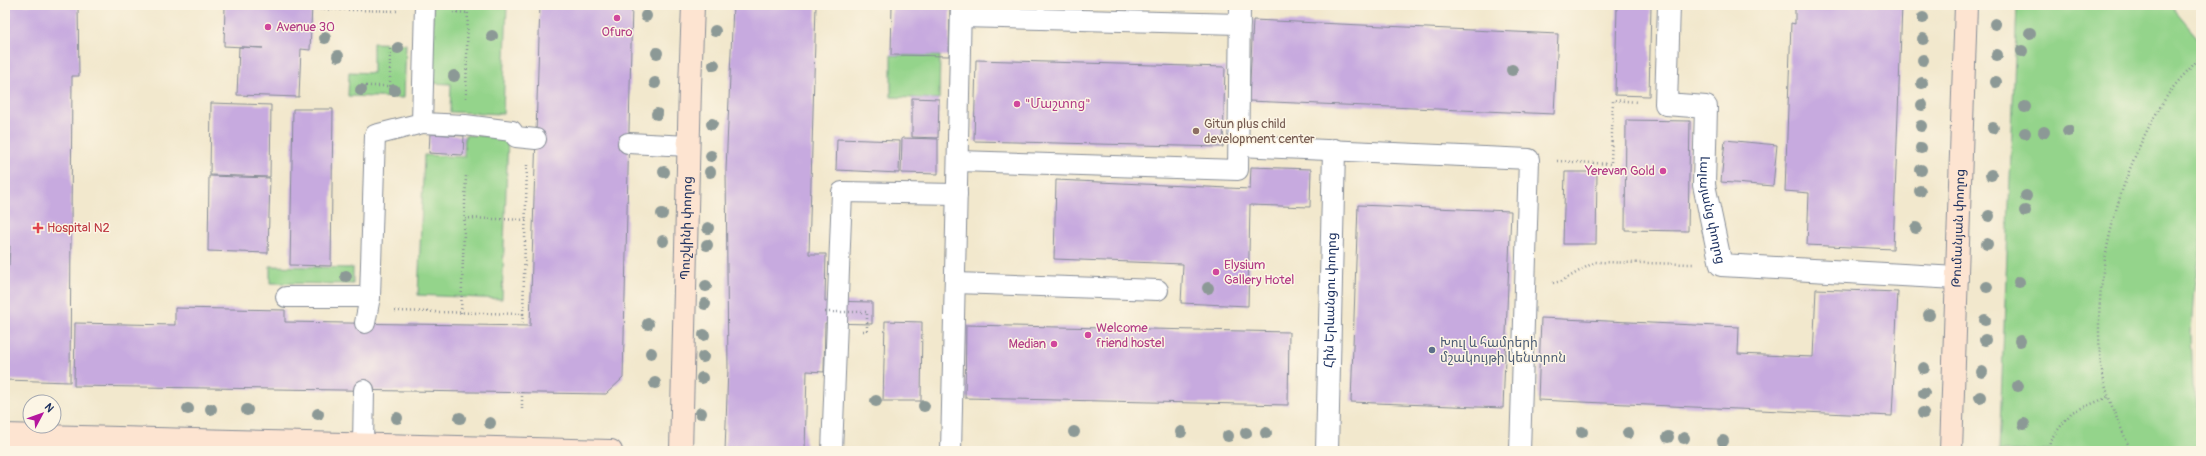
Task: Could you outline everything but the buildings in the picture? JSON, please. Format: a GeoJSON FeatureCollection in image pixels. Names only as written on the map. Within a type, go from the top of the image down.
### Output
{"type":"FeatureCollection","features":[{"type":"Feature","properties":{"kind":"street","name":"Պուշկինի փողոց"},"geometry":{"type":"LineString","coordinates":[[681,451],[694,5]]}},
{"type":"Feature","properties":{"kind":"street"},"geometry":{"type":"LineString","coordinates":[[1666,104],[1669,5]]}},
{"type":"Feature","properties":{"kind":"street","name":"Թումանյան փողոց"},"geometry":{"type":"LineString","coordinates":[[1951,451],[1966,5]]}},
{"type":"Feature","properties":{"kind":"street","name":"Լալայանց փողոց"},"geometry":{"type":"LineString","coordinates":[[1666,104],[1706,107],[1704,185],[1721,265],[1956,278]]}},
{"type":"Feature","properties":{"kind":"street","name":"Հին Երևանցու փողոց"},"geometry":{"type":"LineString","coordinates":[[1327,451],[1334,150]]}},
{"type":"Feature","properties":{"kind":"street"},"geometry":{"type":"LineString","coordinates":[[5,435],[183,445],[363,444],[611,451]]}},
{"type":"Feature","properties":{"kind":"lane"},"geometry":{"type":"LineString","coordinates":[[422,124],[425,8]]}},
{"type":"Feature","properties":{"kind":"lane"},"geometry":{"type":"LineString","coordinates":[[951,451],[961,11],[1240,14],[1238,170],[958,161]]}},
{"type":"Feature","properties":{"kind":"lane"},"geometry":{"type":"LineString","coordinates":[[286,297],[367,310],[375,135],[422,124],[465,125],[512,132],[516,137],[532,139]]}},
{"type":"Feature","properties":{"kind":"lane"},"geometry":{"type":"LineString","coordinates":[[628,143],[689,146]]}},
{"type":"Feature","properties":{"kind":"lane"},"geometry":{"type":"LineString","coordinates":[[1239,146],[1529,159],[1520,451]]}},
{"type":"Feature","properties":{"kind":"lane"},"geometry":{"type":"LineString","coordinates":[[832,451],[842,192],[957,194]]}},
{"type":"Feature","properties":{"kind":"lane"},"geometry":{"type":"LineString","coordinates":[[955,283],[1158,290]]}},
{"type":"Feature","properties":{"kind":"lane"},"geometry":{"type":"LineString","coordinates":[[363,444],[364,390]]}},
{"type":"Feature","properties":{"kind":"path"},"geometry":{"type":"LineString","coordinates":[[465,125],[468,5]]}},
{"type":"Feature","properties":{"kind":"path"},"geometry":{"type":"LineString","coordinates":[[312,9],[425,8],[468,13]]}},
{"type":"Feature","properties":{"kind":"path"},"geometry":{"type":"LineString","coordinates":[[358,86],[390,86],[390,47]]}},
{"type":"Feature","properties":{"kind":"path"},"geometry":{"type":"LineString","coordinates":[[2131,451],[2108,397],[2101,366],[2099,330],[2106,256],[2130,169],[2145,135],[2170,92],[2201,56]]}},
{"type":"Feature","properties":{"kind":"path"},"geometry":{"type":"LineString","coordinates":[[1529,159],[1611,164],[1613,100],[1666,104]]}},
{"type":"Feature","properties":{"kind":"path"},"geometry":{"type":"LineString","coordinates":[[522,325],[526,220],[532,139]]}},
{"type":"Feature","properties":{"kind":"path"},"geometry":{"type":"LineString","coordinates":[[461,313],[466,176]]}},
{"type":"Feature","properties":{"kind":"path"},"geometry":{"type":"LineString","coordinates":[[465,218],[526,220]]}},
{"type":"Feature","properties":{"kind":"path"},"geometry":{"type":"LineString","coordinates":[[1525,290],[1562,281],[1595,262],[1721,265]]}},
{"type":"Feature","properties":{"kind":"path"},"geometry":{"type":"LineString","coordinates":[[367,310],[523,314]]}},
{"type":"Feature","properties":{"kind":"path"},"geometry":{"type":"LineString","coordinates":[[825,312],[867,312],[867,331]]}},
{"type":"Feature","properties":{"kind":"path"},"geometry":{"type":"LineString","coordinates":[[522,392],[522,408]]}},
{"type":"Feature","properties":{"kind":"path"},"geometry":{"type":"LineString","coordinates":[[2049,451],[2050,440],[2072,412],[2108,397]]}},
{"type":"Feature","properties":{"kind":"green space"},"geometry":{"type":"Polygon","coordinates":[[[433,5],[507,5],[503,114],[450,112],[451,84],[431,83],[433,5]]]}},
{"type":"Feature","properties":{"kind":"green space"},"geometry":{"type":"Polygon","coordinates":[[[2017,5],[2170,5],[2201,42],[2201,249],[2194,288],[2191,333],[2193,387],[2201,418],[2201,451],[1999,451],[2017,5]]]}},
{"type":"Feature","properties":{"kind":"green space"},"geometry":{"type":"Polygon","coordinates":[[[373,43],[406,44],[404,98],[348,96],[349,72],[373,73],[373,43]]]}},
{"type":"Feature","properties":{"kind":"green space"},"geometry":{"type":"Polygon","coordinates":[[[891,55],[940,56],[939,99],[891,97],[891,55]]]}},
{"type":"Feature","properties":{"kind":"green space"},"geometry":{"type":"Polygon","coordinates":[[[465,135],[508,137],[502,299],[418,295],[424,155],[464,157],[465,135]]]}},
{"type":"Feature","properties":{"kind":"green space"},"geometry":{"type":"Polygon","coordinates":[[[270,266],[353,268],[353,284],[270,283],[270,266]]]}},
{"type":"Feature","properties":{"kind":"place","name":"Ofuro"},"geometry":{"type":"Point","coordinates":[617,18]}},
{"type":"Feature","properties":{"kind":"place","name":"Avenue 30"},"geometry":{"type":"Point","coordinates":[268,27]}},
{"type":"Feature","properties":{"kind":"place","name":"\"Մաշտոց\""},"geometry":{"type":"Point","coordinates":[1017,104]}},
{"type":"Feature","properties":{"kind":"place","name":"Gitun plus child development center"},"geometry":{"type":"Point","coordinates":[1196,131]}},
{"type":"Feature","properties":{"kind":"place","name":"Yerevan Gold"},"geometry":{"type":"Point","coordinates":[1663,171]}},
{"type":"Feature","properties":{"kind":"place","name":"Hospital N2"},"geometry":{"type":"Point","coordinates":[38,228]}},
{"type":"Feature","properties":{"kind":"place","name":"Elysium Gallery Hotel"},"geometry":{"type":"Point","coordinates":[1216,272]}},
{"type":"Feature","properties":{"kind":"place","name":"Welcome friend hostel"},"geometry":{"type":"Point","coordinates":[1088,335]}},
{"type":"Feature","properties":{"kind":"place","name":"Median"},"geometry":{"type":"Point","coordinates":[1054,344]}},
{"type":"Feature","properties":{"kind":"place","name":"Խուլ և համրերի մշակույթի կենտրոն"},"geometry":{"type":"Point","coordinates":[1432,350]}}]}
